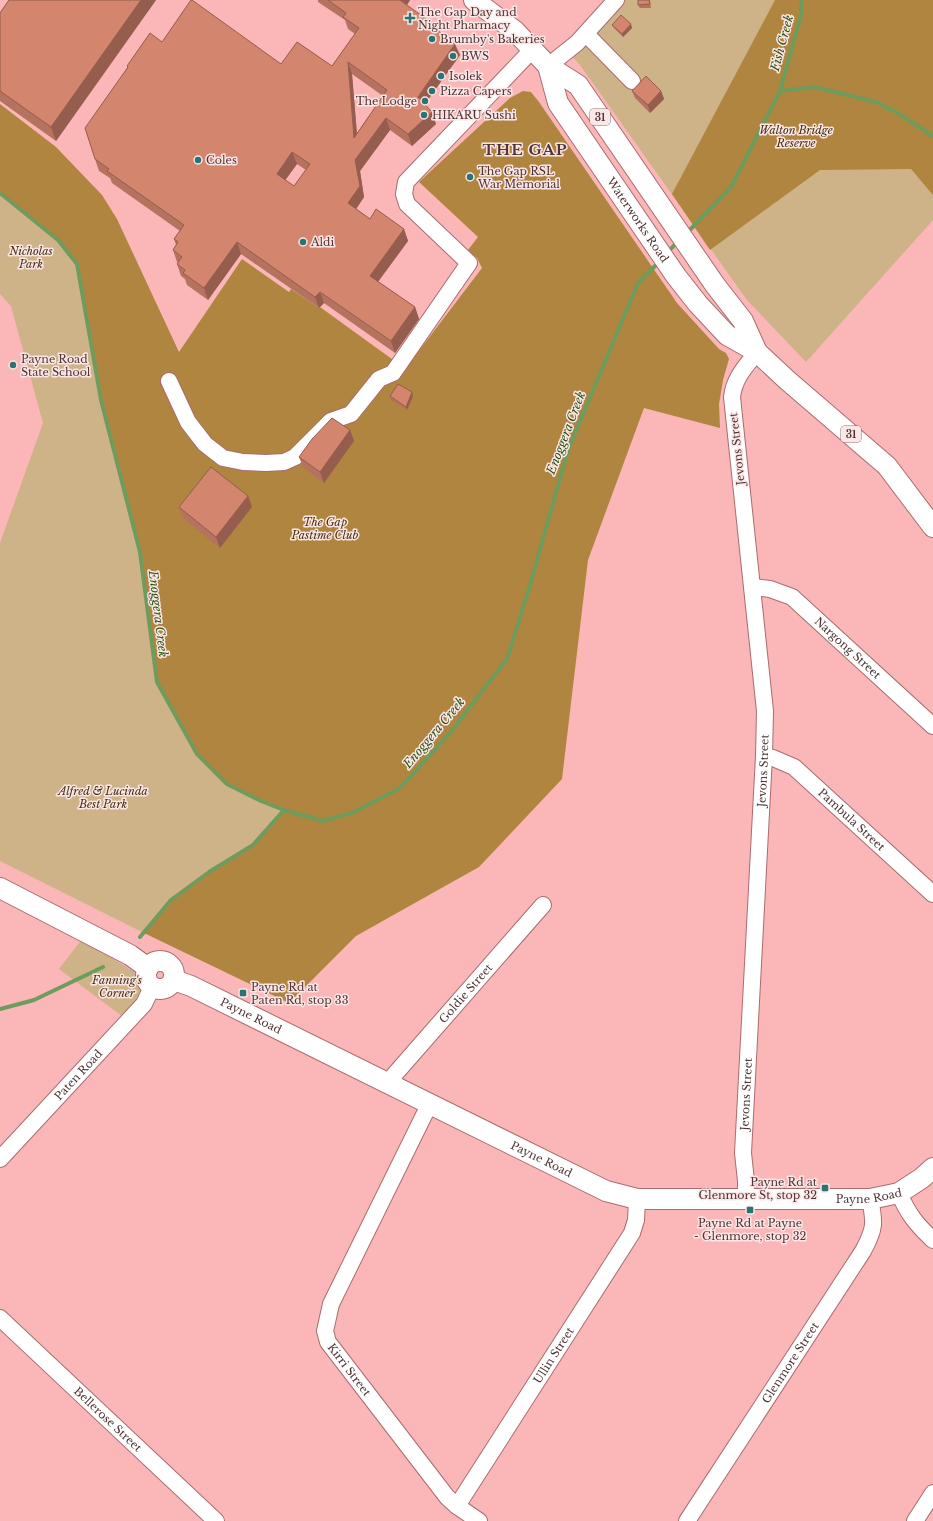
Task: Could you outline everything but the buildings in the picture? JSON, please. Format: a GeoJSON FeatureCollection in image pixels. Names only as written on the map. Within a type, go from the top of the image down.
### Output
{"type":"FeatureCollection","features":[{"type":"Feature","properties":{"kind":"main road","name":"Waterworks Road"},"geometry":{"type":"LineString","coordinates":[[474,0],[499,18],[533,49],[548,66],[578,85],[708,275],[743,321],[757,352]]}},
{"type":"Feature","properties":{"kind":"main road","name":"Waterworks Road"},"geometry":{"type":"LineString","coordinates":[[548,66],[558,103],[690,295],[727,335],[757,352],[787,380],[887,466],[933,527]]}},
{"type":"Feature","properties":{"kind":"main road"},"geometry":{"type":"LineString","coordinates":[[0,888],[130,955],[150,977]]}},
{"type":"Feature","properties":{"kind":"main road","name":"Payne Road"},"geometry":{"type":"LineString","coordinates":[[150,977],[160,989],[165,988],[174,980],[191,986],[606,1191],[637,1199],[870,1199],[899,1192],[922,1178],[933,1168]]}},
{"type":"Feature","properties":{"kind":"street"},"geometry":{"type":"LineString","coordinates":[[548,66],[577,43],[616,0]]}},
{"type":"Feature","properties":{"kind":"street"},"geometry":{"type":"LineString","coordinates":[[586,34],[632,81]]}},
{"type":"Feature","properties":{"kind":"street"},"geometry":{"type":"LineString","coordinates":[[169,380],[190,424],[204,444],[223,458],[243,462],[284,462],[294,457],[332,421],[352,414],[379,379],[393,373],[469,263],[407,204],[404,194],[406,182],[533,49]]}},
{"type":"Feature","properties":{"kind":"street","name":"Jevons Street"},"geometry":{"type":"LineString","coordinates":[[746,1199],[743,1153],[764,756],[765,711],[732,397],[733,389],[739,375],[757,352]]}},
{"type":"Feature","properties":{"kind":"street","name":"Nargong Street"},"geometry":{"type":"LineString","coordinates":[[753,587],[770,588],[792,597],[933,726]]}},
{"type":"Feature","properties":{"kind":"street","name":"Pambula Street"},"geometry":{"type":"LineString","coordinates":[[764,756],[773,758],[794,767],[933,894]]}},
{"type":"Feature","properties":{"kind":"street","name":"Goldie Street"},"geometry":{"type":"LineString","coordinates":[[389,1083],[395,1074],[542,905]]}},
{"type":"Feature","properties":{"kind":"street","name":"Paten Road"},"geometry":{"type":"LineString","coordinates":[[0,1159],[144,1004],[150,977]]}},
{"type":"Feature","properties":{"kind":"street","name":"Kirri Street"},"geometry":{"type":"LineString","coordinates":[[430,1103],[331,1304],[325,1331],[328,1342],[447,1497],[479,1521]]}},
{"type":"Feature","properties":{"kind":"street"},"geometry":{"type":"LineString","coordinates":[[899,1192],[909,1214],[933,1240]]}},
{"type":"Feature","properties":{"kind":"street","name":"Ullin Street"},"geometry":{"type":"LineString","coordinates":[[457,1506],[632,1233],[636,1220],[637,1199]]}},
{"type":"Feature","properties":{"kind":"street","name":"Glenmore Street"},"geometry":{"type":"LineString","coordinates":[[687,1521],[871,1236],[874,1222],[870,1199]]}},
{"type":"Feature","properties":{"kind":"street","name":"Bellerose Street"},"geometry":{"type":"LineString","coordinates":[[0,1318],[216,1521]]}},
{"type":"Feature","properties":{"kind":"street"},"geometry":{"type":"LineString","coordinates":[[915,1521],[933,1493]]}},
{"type":"Feature","properties":{"kind":"green space","name":"Walton Bridge Reserve"},"geometry":{"type":"Polygon","coordinates":[[[615,0],[933,0],[933,220],[806,362],[747,300],[580,65],[567,51],[615,0]]]}},
{"type":"Feature","properties":{"kind":"green space"},"geometry":{"type":"Polygon","coordinates":[[[775,0],[933,0],[933,195],[911,169],[820,170],[710,250],[672,194],[775,0]]]}},
{"type":"Feature","properties":{"kind":"green space","name":"The Gap Pastime Club"},"geometry":{"type":"Polygon","coordinates":[[[523,91],[531,92],[539,102],[677,303],[719,349],[726,353],[729,359],[723,380],[719,404],[720,428],[644,408],[588,560],[562,779],[479,867],[356,936],[289,1003],[144,933],[171,900],[209,872],[252,845],[284,810],[261,801],[227,784],[197,754],[157,682],[140,552],[101,400],[77,264],[58,240],[0,193],[0,104],[56,147],[102,195],[117,219],[179,352],[242,259],[289,292],[291,289],[319,308],[320,307],[396,362],[402,373],[482,268],[477,258],[468,250],[478,237],[419,182],[510,98],[523,91]]]}},
{"type":"Feature","properties":{"kind":"green space","name":"Alfred & Lucinda Best Park"},"geometry":{"type":"Polygon","coordinates":[[[0,193],[58,240],[77,264],[101,400],[140,552],[157,682],[197,753],[227,784],[261,801],[284,810],[253,845],[209,872],[171,900],[144,933],[0,861],[0,543],[43,423],[11,306],[0,294],[0,193]]]}},
{"type":"Feature","properties":{"kind":"green space","name":"Fanning's Corner"},"geometry":{"type":"Polygon","coordinates":[[[82,939],[134,972],[144,992],[122,1016],[59,969],[82,939]]]}},
{"type":"Feature","properties":{"kind":"waterway","name":"Fish Creek"},"geometry":{"type":"LineString","coordinates":[[780,91],[801,15],[801,0]]}},
{"type":"Feature","properties":{"kind":"waterway","name":"Enoggera Creek"},"geometry":{"type":"LineString","coordinates":[[686,234],[731,187],[780,91],[815,87],[876,102],[896,112],[933,136]]}},
{"type":"Feature","properties":{"kind":"waterway","name":"Enoggera Creek"},"geometry":{"type":"LineString","coordinates":[[0,193],[58,240],[77,264],[101,400],[140,552],[157,682],[197,754],[227,784],[261,801],[284,810],[323,821],[354,812],[400,788],[450,733],[507,659],[530,585],[568,450],[638,283],[659,262]]}},
{"type":"Feature","properties":{"kind":"waterway","name":"Enoggera Creek"},"geometry":{"type":"LineString","coordinates":[[668,252],[678,241]]}},
{"type":"Feature","properties":{"kind":"waterway"},"geometry":{"type":"LineString","coordinates":[[140,937],[171,900],[209,872],[253,845],[284,810]]}},
{"type":"Feature","properties":{"kind":"waterway"},"geometry":{"type":"LineString","coordinates":[[0,1009],[34,1000],[103,967]]}},
{"type":"Feature","properties":{"kind":"place","name":"The Gap Day and Night Pharmacy"},"geometry":{"type":"Point","coordinates":[410,18]}},
{"type":"Feature","properties":{"kind":"place","name":"Brumby's Bakeries"},"geometry":{"type":"Point","coordinates":[432,39]}},
{"type":"Feature","properties":{"kind":"place","name":"BWS"},"geometry":{"type":"Point","coordinates":[453,56]}},
{"type":"Feature","properties":{"kind":"place","name":"Isolek"},"geometry":{"type":"Point","coordinates":[441,76]}},
{"type":"Feature","properties":{"kind":"place","name":"Pizza Capers"},"geometry":{"type":"Point","coordinates":[432,91]}},
{"type":"Feature","properties":{"kind":"place","name":"The Lodge"},"geometry":{"type":"Point","coordinates":[425,101]}},
{"type":"Feature","properties":{"kind":"place","name":"HIKARU Sushi"},"geometry":{"type":"Point","coordinates":[424,115]}},
{"type":"Feature","properties":{"kind":"place","name":"Coles"},"geometry":{"type":"Point","coordinates":[198,160]}},
{"type":"Feature","properties":{"kind":"place","name":"The Gap RSL War Memorial"},"geometry":{"type":"Point","coordinates":[470,177]}},
{"type":"Feature","properties":{"kind":"place","name":"Aldi"},"geometry":{"type":"Point","coordinates":[303,242]}},
{"type":"Feature","properties":{"kind":"place","name":"Payne Road State School"},"geometry":{"type":"Point","coordinates":[13,365]}},
{"type":"Feature","properties":{"kind":"place","name":"Payne Rd at Paten Rd, stop 33"},"geometry":{"type":"Point","coordinates":[243,993]}},
{"type":"Feature","properties":{"kind":"place","name":"Payne Rd at Glenmore St, stop 32"},"geometry":{"type":"Point","coordinates":[825,1188]}},
{"type":"Feature","properties":{"kind":"place","name":"Payne Rd at Payne - Glenmore, stop 32"},"geometry":{"type":"Point","coordinates":[750,1210]}},
{"type":"Feature","properties":{"kind":"district","name":"THE GAP"},"geometry":{"type":"Point","coordinates":[525,150]}},
{"type":"Feature","properties":{"kind":"park label","name":"Nicholas Park"},"geometry":{"type":"Point","coordinates":[31,257]}}]}
